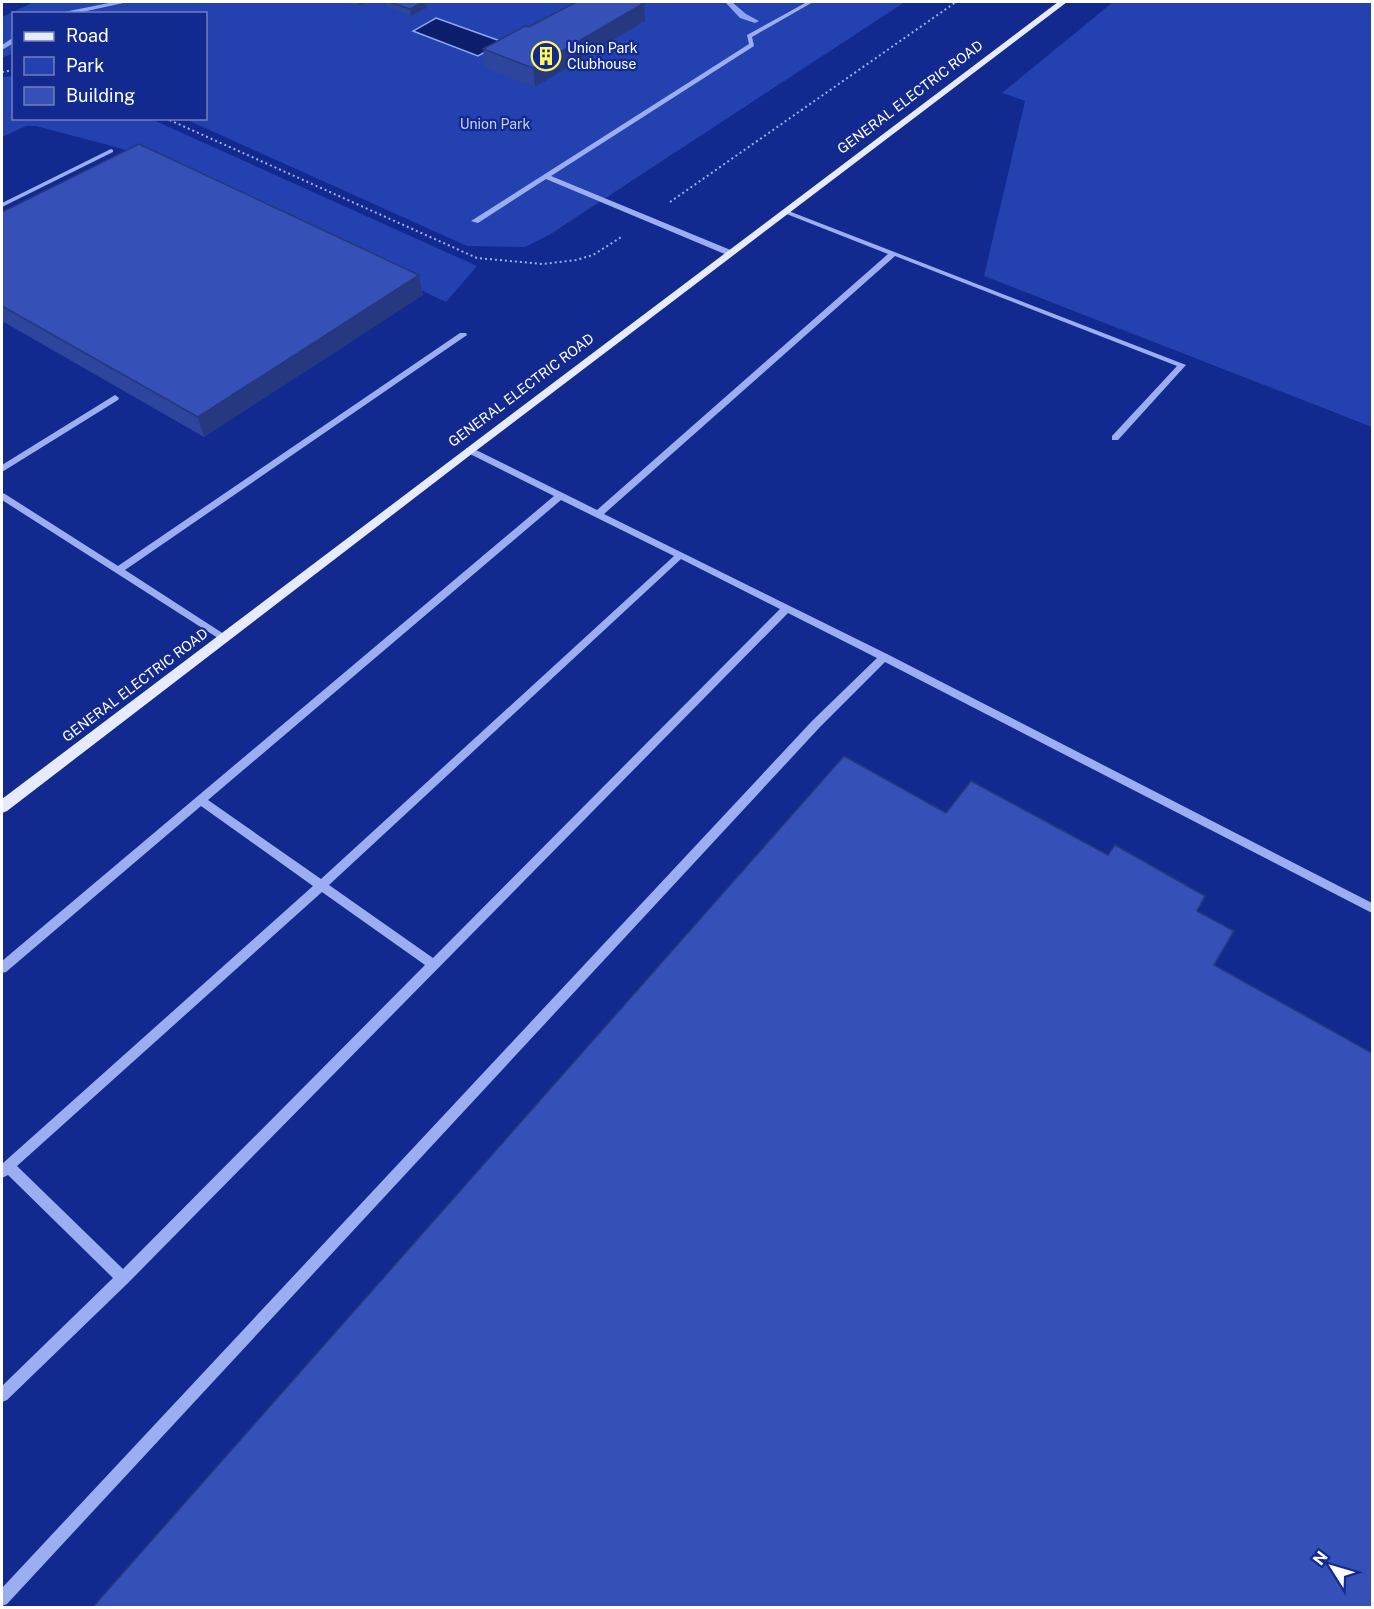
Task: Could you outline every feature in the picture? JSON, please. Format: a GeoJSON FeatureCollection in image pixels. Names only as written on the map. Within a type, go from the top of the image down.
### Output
{"type":"FeatureCollection","features":[{"type":"Feature","properties":{"kind":"main road","name":"GENERAL ELECTRIC ROAD"},"geometry":{"type":"LineString","coordinates":[[2,807],[469,450],[1063,2]]}},
{"type":"Feature","properties":{"kind":"lane"},"geometry":{"type":"LineString","coordinates":[[475,220],[752,45],[749,36],[810,2]]}},
{"type":"Feature","properties":{"kind":"lane"},"geometry":{"type":"LineString","coordinates":[[2,205],[111,151]]}},
{"type":"Feature","properties":{"kind":"lane"},"geometry":{"type":"LineString","coordinates":[[545,176],[730,253]]}},
{"type":"Feature","properties":{"kind":"lane"},"geometry":{"type":"LineString","coordinates":[[786,212],[1182,365],[1115,438]]}},
{"type":"Feature","properties":{"kind":"lane"},"geometry":{"type":"LineString","coordinates":[[597,515],[893,254]]}},
{"type":"Feature","properties":{"kind":"lane"},"geometry":{"type":"LineString","coordinates":[[119,570],[463,335]]}},
{"type":"Feature","properties":{"kind":"lane"},"geometry":{"type":"LineString","coordinates":[[2,469],[116,398]]}},
{"type":"Feature","properties":{"kind":"lane"},"geometry":{"type":"LineString","coordinates":[[469,450],[884,657],[1372,908]]}},
{"type":"Feature","properties":{"kind":"lane"},"geometry":{"type":"LineString","coordinates":[[2,496],[224,638]]}},
{"type":"Feature","properties":{"kind":"lane"},"geometry":{"type":"LineString","coordinates":[[2,968],[560,496]]}},
{"type":"Feature","properties":{"kind":"lane"},"geometry":{"type":"LineString","coordinates":[[123,1278],[5,1169],[322,885],[679,556]]}},
{"type":"Feature","properties":{"kind":"lane"},"geometry":{"type":"LineString","coordinates":[[2,1395],[123,1278],[786,609]]}},
{"type":"Feature","properties":{"kind":"lane"},"geometry":{"type":"LineString","coordinates":[[2,1599],[816,724],[884,657]]}},
{"type":"Feature","properties":{"kind":"lane"},"geometry":{"type":"LineString","coordinates":[[200,800],[434,965]]}},
{"type":"Feature","properties":{"kind":"path"},"geometry":{"type":"LineString","coordinates":[[665,205],[956,2]]}},
{"type":"Feature","properties":{"kind":"path"},"geometry":{"type":"LineString","coordinates":[[169,120],[477,258],[543,264],[576,260],[593,255],[623,235]]}},
{"type":"Feature","properties":{"kind":"green space","name":"Union Park"},"geometry":{"type":"Polygon","coordinates":[[[34,2],[905,2],[549,235],[525,247],[467,246],[187,120],[207,120],[207,12],[13,12],[34,2]]]}},
{"type":"Feature","properties":{"kind":"green space"},"geometry":{"type":"Polygon","coordinates":[[[1113,2],[1372,2],[1372,427],[984,276],[1025,101],[1002,93],[1113,2]]]}},
{"type":"Feature","properties":{"kind":"green space","name":"Union Park"},"geometry":{"type":"Polygon","coordinates":[[[12,12],[12,53],[2,58],[2,17],[12,12]]]}},
{"type":"Feature","properties":{"kind":"green space"},"geometry":{"type":"Polygon","coordinates":[[[12,76],[12,120],[153,120],[477,266],[446,302],[123,149],[36,126],[26,126],[2,137],[2,77],[12,76]]]}},
{"type":"Feature","properties":{"kind":"shaded area"},"geometry":{"type":"Polygon","coordinates":[[[436,18],[503,42],[478,56],[413,31],[436,18]]]}},
{"type":"Feature","properties":{"kind":"building"},"geometry":{"type":"Polygon","coordinates":[[[389,2],[424,2],[410,9],[389,2]]]}},
{"type":"Feature","properties":{"kind":"building"},"geometry":{"type":"Polygon","coordinates":[[[576,2],[644,3],[533,68],[483,49],[525,26],[529,27],[576,2]]]}},
{"type":"Feature","properties":{"kind":"building"},"geometry":{"type":"Polygon","coordinates":[[[139,144],[419,275],[198,417],[2,306],[2,212],[139,144]]]}},
{"type":"Feature","properties":{"kind":"building"},"geometry":{"type":"Polygon","coordinates":[[[844,756],[946,813],[971,781],[1108,855],[1115,845],[1205,896],[1197,911],[1234,931],[1214,965],[1372,1053],[1372,1608],[92,1608],[844,756]]]}},
{"type":"Feature","properties":{"kind":"waterway"},"geometry":{"type":"LineString","coordinates":[[68,12],[124,2]]}},
{"type":"Feature","properties":{"kind":"waterway"},"geometry":{"type":"LineString","coordinates":[[728,2],[743,16],[755,21]]}},
{"type":"Feature","properties":{"kind":"waterway"},"geometry":{"type":"LineString","coordinates":[[2,48],[12,40]]}},
{"type":"Feature","properties":{"kind":"place","name":"Union Park Clubhouse"},"geometry":{"type":"Point","coordinates":[546,56]}}]}
